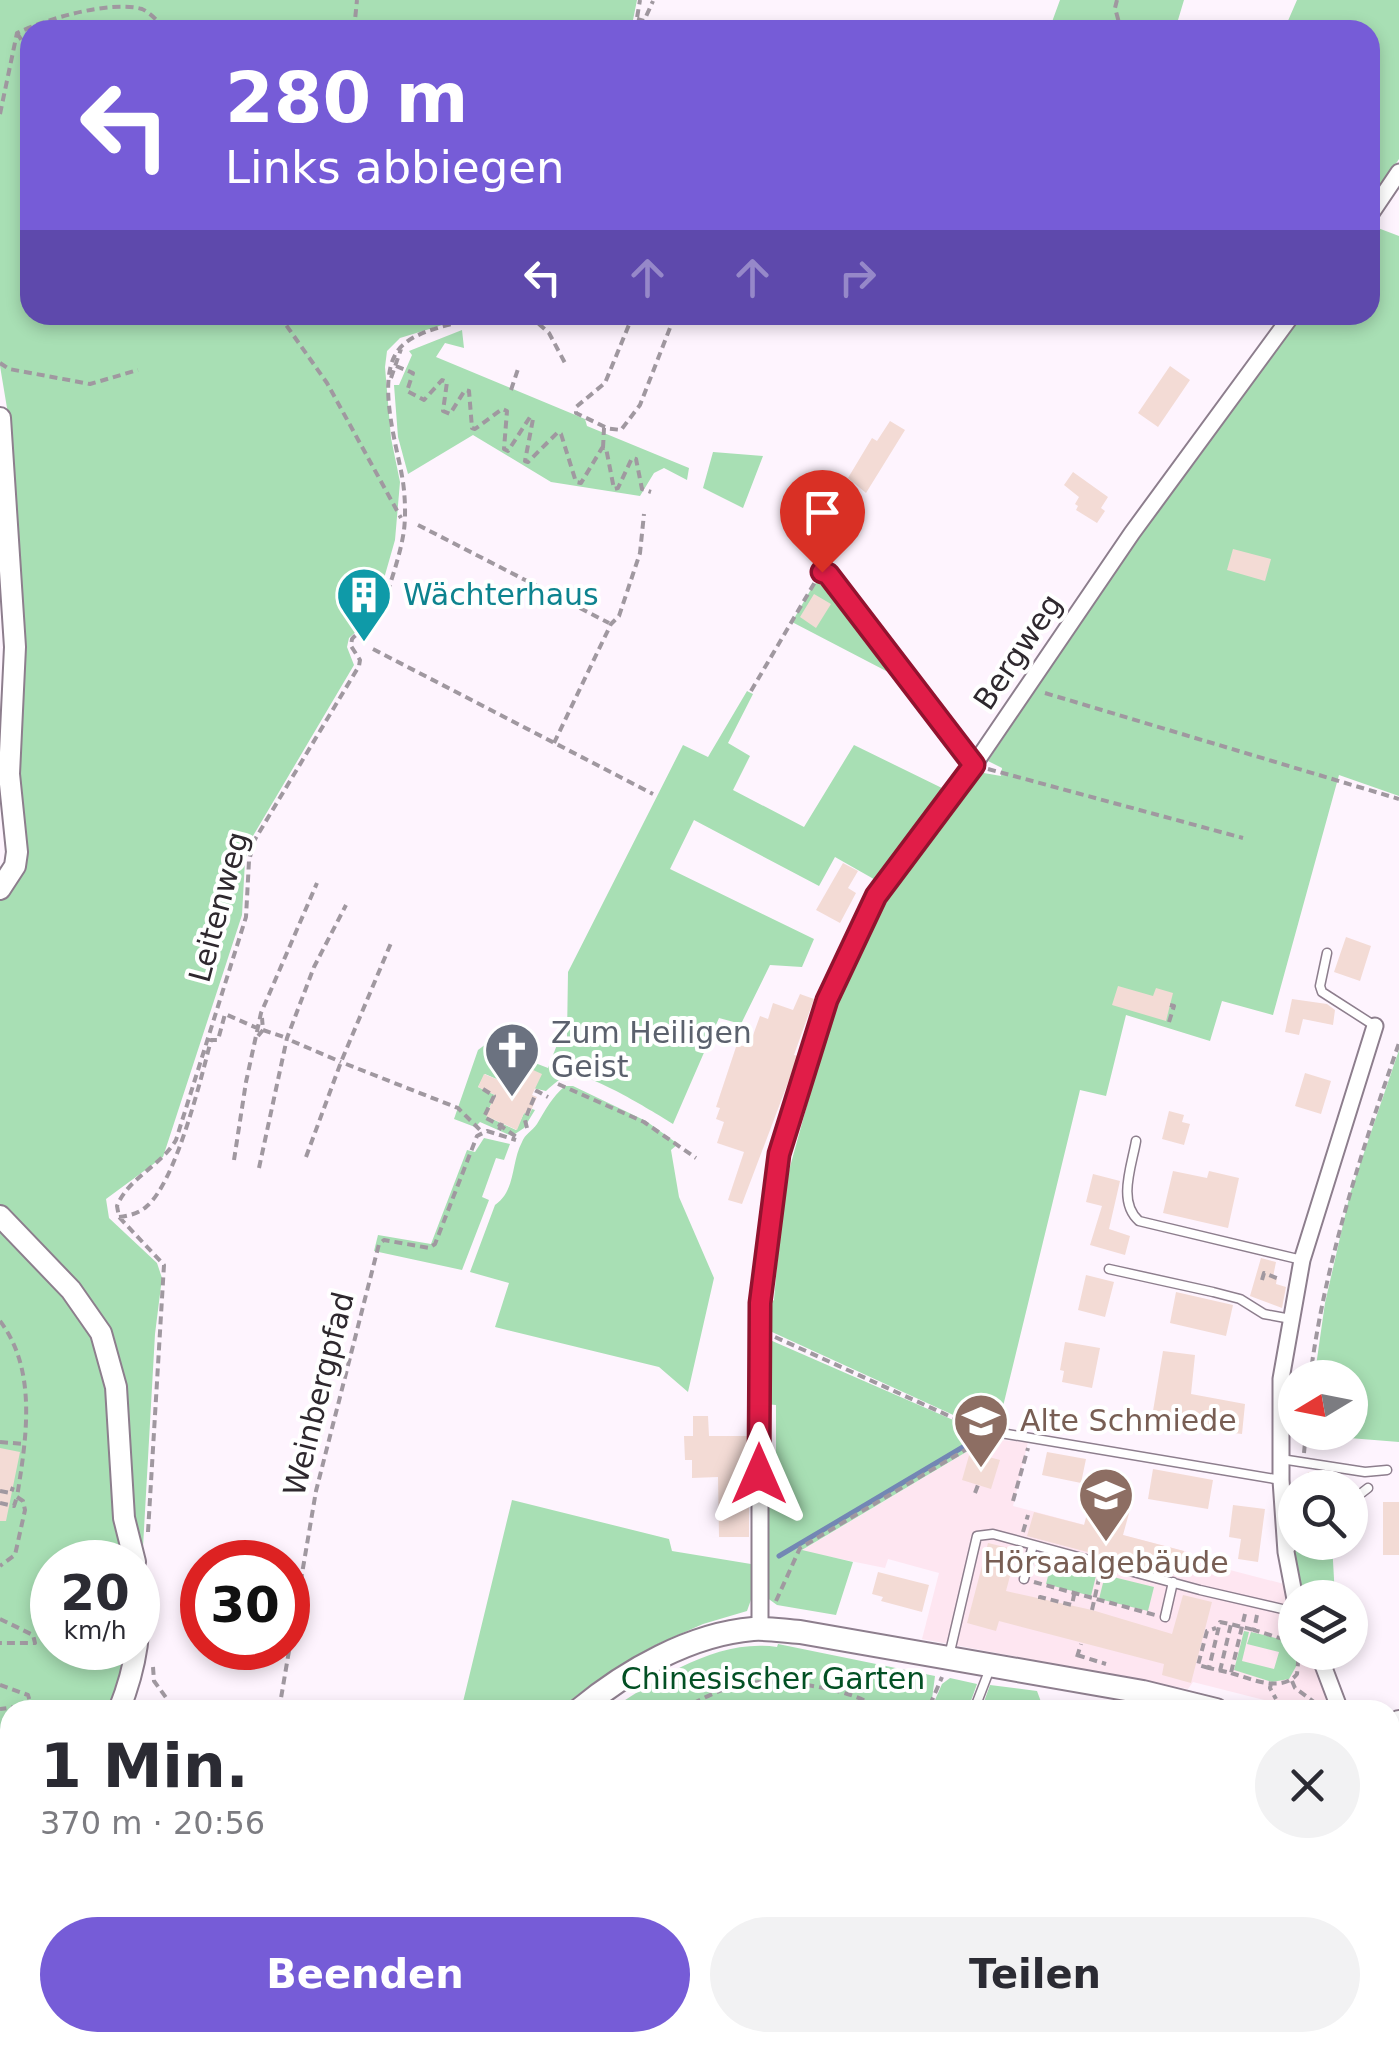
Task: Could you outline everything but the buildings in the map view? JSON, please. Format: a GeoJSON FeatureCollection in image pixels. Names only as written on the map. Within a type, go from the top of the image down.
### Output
{"type":"FeatureCollection","features":[{"type":"Feature","properties":{"kind":"main road"},"geometry":{"type":"LineString","coordinates":[[593,1700],[672,1652],[709,1638],[760,1628],[1175,1700]]}},
{"type":"Feature","properties":{"kind":"street"},"geometry":{"type":"LineString","coordinates":[[1380,200],[1399,172]]}},
{"type":"Feature","properties":{"kind":"street","name":"Bergweg"},"geometry":{"type":"LineString","coordinates":[[760,1628],[760,1303],[779,1154],[827,1000],[876,896],[974,765],[1132,533],[1285,325]]}},
{"type":"Feature","properties":{"kind":"street"},"geometry":{"type":"LineString","coordinates":[[0,418],[15,647],[9,774],[17,852],[15,866],[0,889]]}},
{"type":"Feature","properties":{"kind":"street"},"geometry":{"type":"LineString","coordinates":[[1280,1470],[1281,1379],[1302,1260],[1375,1026]]}},
{"type":"Feature","properties":{"kind":"street"},"geometry":{"type":"LineString","coordinates":[[0,1216],[71,1290],[88,1313],[109,1358],[117,1398],[124,1518],[130,1540]]}},
{"type":"Feature","properties":{"kind":"street"},"geometry":{"type":"LineString","coordinates":[[123,1700],[134,1670]]}},
{"type":"Feature","properties":{"kind":"street"},"geometry":{"type":"LineString","coordinates":[[1325,1670],[1336,1700]]}},
{"type":"Feature","properties":{"kind":"lane"},"geometry":{"type":"LineString","coordinates":[[822,572],[828,574],[974,765]]}},
{"type":"Feature","properties":{"kind":"lane"},"geometry":{"type":"LineString","coordinates":[[1327,953],[1322,992],[1375,1026]]}},
{"type":"Feature","properties":{"kind":"lane"},"geometry":{"type":"LineString","coordinates":[[1136,1140],[1128,1204],[1132,1215],[1139,1220],[1302,1260]]}},
{"type":"Feature","properties":{"kind":"lane"},"geometry":{"type":"LineString","coordinates":[[1108,1270],[1240,1299],[1264,1314],[1291,1319]]}},
{"type":"Feature","properties":{"kind":"lane"},"geometry":{"type":"LineString","coordinates":[[995,1432],[1278,1480]]}},
{"type":"Feature","properties":{"kind":"lane"},"geometry":{"type":"LineString","coordinates":[[1280,1459],[1365,1472],[1386,1470]]}},
{"type":"Feature","properties":{"kind":"lane"},"geometry":{"type":"LineString","coordinates":[[948,1660],[978,1536],[993,1534],[1278,1608]]}},
{"type":"Feature","properties":{"kind":"lane"},"geometry":{"type":"LineString","coordinates":[[1024,1579],[1033,1545]]}},
{"type":"Feature","properties":{"kind":"lane"},"geometry":{"type":"LineString","coordinates":[[1164,1617],[1172,1582]]}},
{"type":"Feature","properties":{"kind":"lane"},"geometry":{"type":"LineString","coordinates":[[978,1700],[990,1667]]}},
{"type":"Feature","properties":{"kind":"path"},"geometry":{"type":"LineString","coordinates":[[640,0],[637,19],[640,20]]}},
{"type":"Feature","properties":{"kind":"path"},"geometry":{"type":"LineString","coordinates":[[46,20],[114,4],[142,9],[155,20]]}},
{"type":"Feature","properties":{"kind":"path"},"geometry":{"type":"LineString","coordinates":[[17,34],[20,39]]}},
{"type":"Feature","properties":{"kind":"path"},"geometry":{"type":"LineString","coordinates":[[0,114],[17,34]]}},
{"type":"Feature","properties":{"kind":"path"},"geometry":{"type":"LineString","coordinates":[[287,325],[327,383],[403,522]]}},
{"type":"Feature","properties":{"kind":"path"},"geometry":{"type":"LineString","coordinates":[[389,382],[403,344],[452,325]]}},
{"type":"Feature","properties":{"kind":"path"},"geometry":{"type":"LineString","coordinates":[[541,325],[566,363]]}},
{"type":"Feature","properties":{"kind":"path"},"geometry":{"type":"LineString","coordinates":[[610,429],[584,419],[576,408],[605,383],[629,325]]}},
{"type":"Feature","properties":{"kind":"path"},"geometry":{"type":"LineString","coordinates":[[396,366],[413,373],[407,391],[424,400],[442,380],[447,382],[443,411],[450,414],[469,391],[472,428],[476,429],[502,408],[507,411],[504,450],[508,451],[530,417],[534,419],[525,461],[558,432],[576,482],[581,483],[603,448],[604,428],[626,426],[643,400],[671,325]]}},
{"type":"Feature","properties":{"kind":"path","name":"Leitenweg"},"geometry":{"type":"LineString","coordinates":[[119,1217],[116,1206],[127,1188],[166,1157],[176,1140],[246,917],[254,841],[359,666],[352,639],[379,619],[403,522],[403,481],[393,438],[389,382],[394,356],[403,344]]}},
{"type":"Feature","properties":{"kind":"path"},"geometry":{"type":"LineString","coordinates":[[0,364],[90,384],[138,370]]}},
{"type":"Feature","properties":{"kind":"path"},"geometry":{"type":"LineString","coordinates":[[511,390],[518,369]]}},
{"type":"Feature","properties":{"kind":"path"},"geometry":{"type":"LineString","coordinates":[[603,448],[614,489],[632,458],[636,459],[642,490],[651,492]]}},
{"type":"Feature","properties":{"kind":"path"},"geometry":{"type":"LineString","coordinates":[[554,742],[619,616],[640,553],[644,514]]}},
{"type":"Feature","properties":{"kind":"path"},"geometry":{"type":"LineString","coordinates":[[418,525],[612,624]]}},
{"type":"Feature","properties":{"kind":"path"},"geometry":{"type":"LineString","coordinates":[[752,690],[822,572]]}},
{"type":"Feature","properties":{"kind":"path"},"geometry":{"type":"LineString","coordinates":[[372,649],[654,794]]}},
{"type":"Feature","properties":{"kind":"path"},"geometry":{"type":"LineString","coordinates":[[1030,684],[1053,697],[1399,799]]}},
{"type":"Feature","properties":{"kind":"path"},"geometry":{"type":"LineString","coordinates":[[1001,772],[1244,838]]}},
{"type":"Feature","properties":{"kind":"path"},"geometry":{"type":"LineString","coordinates":[[234,1160],[262,1013],[317,883]]}},
{"type":"Feature","properties":{"kind":"path"},"geometry":{"type":"LineString","coordinates":[[259,1168],[285,1050],[314,967],[346,906]]}},
{"type":"Feature","properties":{"kind":"path"},"geometry":{"type":"LineString","coordinates":[[306,1157],[391,943]]}},
{"type":"Feature","properties":{"kind":"path"},"geometry":{"type":"LineString","coordinates":[[1169,1022],[1171,1007]]}},
{"type":"Feature","properties":{"kind":"path"},"geometry":{"type":"LineString","coordinates":[[148,1530],[164,1266],[119,1217],[145,1209],[156,1196],[176,1154],[211,1040],[218,1040],[225,1014],[458,1108],[482,1132],[517,1139],[501,1124],[484,1118],[494,1096],[482,1089]]}},
{"type":"Feature","properties":{"kind":"path"},"geometry":{"type":"LineString","coordinates":[[1313,1360],[1321,1301],[1349,1193],[1399,1043]]}},
{"type":"Feature","properties":{"kind":"path"},"geometry":{"type":"LineString","coordinates":[[558,1084],[644,1122],[696,1158]]}},
{"type":"Feature","properties":{"kind":"path"},"geometry":{"type":"LineString","coordinates":[[527,1128],[524,1120],[537,1092],[548,1097]]}},
{"type":"Feature","properties":{"kind":"path"},"geometry":{"type":"LineString","coordinates":[[496,1134],[501,1124]]}},
{"type":"Feature","properties":{"kind":"path","name":"Weinbergpfad"},"geometry":{"type":"LineString","coordinates":[[281,1700],[316,1490],[380,1244],[384,1240],[429,1248],[435,1244],[477,1136],[482,1132]]}},
{"type":"Feature","properties":{"kind":"path"},"geometry":{"type":"LineString","coordinates":[[1262,1280],[1264,1272],[1279,1279]]}},
{"type":"Feature","properties":{"kind":"path"},"geometry":{"type":"LineString","coordinates":[[0,1321],[14,1344],[28,1421],[18,1498],[14,1506],[0,1503]]}},
{"type":"Feature","properties":{"kind":"path"},"geometry":{"type":"LineString","coordinates":[[760,1331],[958,1420],[995,1432]]}},
{"type":"Feature","properties":{"kind":"path"},"geometry":{"type":"LineString","coordinates":[[760,1628],[788,1581],[800,1548],[995,1432]]}},
{"type":"Feature","properties":{"kind":"path"},"geometry":{"type":"LineString","coordinates":[[1013,1501],[1030,1440]]}},
{"type":"Feature","properties":{"kind":"path"},"geometry":{"type":"LineString","coordinates":[[0,1442],[26,1444]]}},
{"type":"Feature","properties":{"kind":"path"},"geometry":{"type":"LineString","coordinates":[[1303,1462],[1304,1450]]}},
{"type":"Feature","properties":{"kind":"path"},"geometry":{"type":"LineString","coordinates":[[976,1493],[978,1485]]}},
{"type":"Feature","properties":{"kind":"path"},"geometry":{"type":"LineString","coordinates":[[0,1491],[11,1493],[13,1487]]}},
{"type":"Feature","properties":{"kind":"path"},"geometry":{"type":"LineString","coordinates":[[0,1566],[15,1555],[24,1510],[18,1498]]}},
{"type":"Feature","properties":{"kind":"path"},"geometry":{"type":"LineString","coordinates":[[1041,1584],[1147,1612]]}},
{"type":"Feature","properties":{"kind":"path"},"geometry":{"type":"LineString","coordinates":[[1040,1599],[1072,1605],[1074,1594]]}},
{"type":"Feature","properties":{"kind":"path"},"geometry":{"type":"LineString","coordinates":[[1092,1610],[1095,1597]]}},
{"type":"Feature","properties":{"kind":"path"},"geometry":{"type":"LineString","coordinates":[[1231,1673],[1248,1602]]}},
{"type":"Feature","properties":{"kind":"path"},"geometry":{"type":"LineString","coordinates":[[1254,1630],[1260,1604]]}},
{"type":"Feature","properties":{"kind":"path"},"geometry":{"type":"LineString","coordinates":[[0,1619],[34,1636],[35,1643],[0,1643]]}},
{"type":"Feature","properties":{"kind":"path"},"geometry":{"type":"LineString","coordinates":[[1209,1668],[1220,1622],[1278,1638]]}},
{"type":"Feature","properties":{"kind":"path"},"geometry":{"type":"LineString","coordinates":[[1220,1671],[1231,1624]]}},
{"type":"Feature","properties":{"kind":"path"},"geometry":{"type":"LineString","coordinates":[[1218,1628],[1207,1631],[1198,1665],[1271,1683],[1292,1680]]}},
{"type":"Feature","properties":{"kind":"path"},"geometry":{"type":"LineString","coordinates":[[931,1700],[948,1660]]}},
{"type":"Feature","properties":{"kind":"path"},"geometry":{"type":"LineString","coordinates":[[153,1670],[154,1682],[168,1700]]}},
{"type":"Feature","properties":{"kind":"path"},"geometry":{"type":"LineString","coordinates":[[1297,1670],[1292,1680],[1295,1688],[1311,1700]]}},
{"type":"Feature","properties":{"kind":"path"},"geometry":{"type":"LineString","coordinates":[[701,1700],[748,1683],[786,1684],[844,1693],[859,1700]]}},
{"type":"Feature","properties":{"kind":"path"},"geometry":{"type":"LineString","coordinates":[[1271,1683],[1276,1698]]}},
{"type":"Feature","properties":{"kind":"path"},"geometry":{"type":"LineString","coordinates":[[0,1685],[28,1694],[30,1700]]}},
{"type":"Feature","properties":{"kind":"shaded area"},"geometry":{"type":"Polygon","coordinates":[[[988,1439],[1028,1442],[1013,1506],[1187,1552],[1188,1559],[1278,1582],[1278,1670],[1316,1670],[1327,1700],[1264,1700],[1193,1682],[1188,1689],[922,1639],[939,1573],[888,1559],[885,1568],[801,1551],[988,1439]]]}},
{"type":"Feature","properties":{"kind":"green space"},"geometry":{"type":"Polygon","coordinates":[[[0,0],[637,0],[633,20],[20,20],[20,325],[442,325],[400,338],[387,351],[391,438],[400,482],[395,540],[373,617],[349,638],[347,647],[354,665],[250,841],[242,915],[163,1157],[106,1199],[109,1218],[157,1263],[162,1278],[155,1334],[143,1540],[137,1540],[116,1358],[0,1205],[0,898],[18,799],[18,563],[12,438],[0,366],[0,0]]]}},
{"type":"Feature","properties":{"kind":"green space"},"geometry":{"type":"Polygon","coordinates":[[[1060,0],[1184,0],[1178,20],[1053,20],[1060,0]]]}},
{"type":"Feature","properties":{"kind":"green space"},"geometry":{"type":"Polygon","coordinates":[[[1297,0],[1399,0],[1399,159],[1380,188],[1380,20],[1288,20],[1297,0]]]}},
{"type":"Feature","properties":{"kind":"green space"},"geometry":{"type":"Polygon","coordinates":[[[1380,229],[1399,236],[1399,796],[1339,775],[1273,1015],[1222,1001],[1210,1041],[1126,1015],[1106,1096],[1080,1090],[997,1431],[962,1419],[767,1327],[768,1305],[774,1300],[780,1186],[785,1185],[820,1058],[817,1051],[834,1000],[868,926],[912,858],[978,772],[1001,776],[1002,768],[988,761],[1176,480],[1194,464],[1292,325],[1380,325],[1380,229]]]}},
{"type":"Feature","properties":{"kind":"green space"},"geometry":{"type":"Polygon","coordinates":[[[462,330],[464,348],[445,343],[436,357],[585,419],[587,426],[689,468],[687,480],[664,468],[654,473],[640,496],[551,482],[473,435],[408,474],[398,437],[394,385],[399,385],[412,355],[409,351],[462,330]]]}},
{"type":"Feature","properties":{"kind":"green space"},"geometry":{"type":"Polygon","coordinates":[[[713,452],[763,456],[743,508],[703,488],[713,452]]]}},
{"type":"Feature","properties":{"kind":"green space"},"geometry":{"type":"Polygon","coordinates":[[[830,581],[967,763],[879,882],[835,857],[819,886],[694,820],[670,869],[814,939],[802,967],[770,965],[741,1024],[719,1018],[673,1124],[608,1087],[573,1075],[546,1091],[485,1074],[478,1087],[495,1095],[486,1116],[516,1130],[524,1113],[529,1115],[535,1110],[524,1128],[512,1136],[480,1122],[475,1127],[454,1119],[478,1050],[486,1044],[548,1068],[560,1037],[567,1037],[568,972],[683,745],[708,757],[747,691],[753,694],[728,743],[750,756],[733,790],[804,827],[854,745],[944,789],[963,763],[888,672],[792,622],[814,584],[830,581]]]}},
{"type":"Feature","properties":{"kind":"green space"},"geometry":{"type":"Polygon","coordinates":[[[1399,1050],[1399,1442],[1368,1440],[1368,1360],[1317,1360],[1325,1303],[1350,1194],[1399,1050]]]}},
{"type":"Feature","properties":{"kind":"green space"},"geometry":{"type":"Polygon","coordinates":[[[565,1086],[573,1086],[646,1121],[678,1144],[671,1150],[679,1197],[714,1278],[688,1392],[659,1367],[495,1327],[509,1283],[470,1272],[495,1205],[507,1192],[523,1139],[565,1086]]]}},
{"type":"Feature","properties":{"kind":"green space"},"geometry":{"type":"Polygon","coordinates":[[[484,1138],[510,1144],[504,1160],[496,1158],[482,1197],[489,1200],[462,1270],[374,1251],[378,1235],[431,1244],[467,1150],[475,1152],[484,1138]]]}},
{"type":"Feature","properties":{"kind":"green space"},"geometry":{"type":"Polygon","coordinates":[[[0,1231],[58,1283],[78,1307],[96,1344],[110,1404],[125,1540],[30,1540],[30,1670],[124,1670],[114,1700],[0,1700],[0,1231]]]}},
{"type":"Feature","properties":{"kind":"green space"},"geometry":{"type":"Polygon","coordinates":[[[766,1341],[983,1433],[988,1439],[802,1550],[853,1562],[836,1615],[777,1605],[766,1597],[766,1473],[776,1472],[776,1405],[765,1404],[766,1341]]]}},
{"type":"Feature","properties":{"kind":"green space"},"geometry":{"type":"Polygon","coordinates":[[[512,1500],[669,1539],[672,1551],[751,1564],[753,1594],[747,1611],[703,1624],[653,1646],[571,1700],[463,1700],[512,1500]]]}},
{"type":"Feature","properties":{"kind":"green space"},"geometry":{"type":"Polygon","coordinates":[[[1052,1560],[1097,1572],[1091,1596],[1046,1584],[1052,1560]]]}},
{"type":"Feature","properties":{"kind":"green space"},"geometry":{"type":"Polygon","coordinates":[[[1295,1560],[1333,1560],[1334,1580],[1298,1580],[1295,1560]]]}},
{"type":"Feature","properties":{"kind":"green space"},"geometry":{"type":"Polygon","coordinates":[[[1105,1575],[1154,1587],[1148,1611],[1099,1599],[1105,1575]]]}},
{"type":"Feature","properties":{"kind":"green space"},"geometry":{"type":"Polygon","coordinates":[[[1244,1631],[1249,1632],[1242,1661],[1274,1669],[1278,1655],[1278,1670],[1294,1670],[1289,1679],[1272,1682],[1234,1670],[1244,1631]]]}},
{"type":"Feature","properties":{"kind":"green space"},"geometry":{"type":"Polygon","coordinates":[[[1251,1632],[1278,1639],[1278,1652],[1247,1644],[1251,1632]]]}},
{"type":"Feature","properties":{"kind":"green space","name":"Chinesischer Garten"},"geometry":{"type":"Polygon","coordinates":[[[778,1644],[935,1676],[935,1700],[626,1700],[668,1674],[710,1655],[755,1646],[778,1644]]]}},
{"type":"Feature","properties":{"kind":"green space","name":"Chinesischer Garten"},"geometry":{"type":"Polygon","coordinates":[[[950,1678],[977,1684],[971,1700],[935,1700],[942,1684],[950,1678]]]}},
{"type":"Feature","properties":{"kind":"green space"},"geometry":{"type":"Polygon","coordinates":[[[990,1685],[1037,1691],[1040,1700],[985,1700],[990,1685]]]}},
{"type":"Feature","properties":{"kind":"waterway"},"geometry":{"type":"LineString","coordinates":[[779,1556],[968,1444]]}},
{"type":"Feature","properties":{"kind":"place","name":"Wächterhaus"},"geometry":{"type":"Point","coordinates":[364,644]}},
{"type":"Feature","properties":{"kind":"place","name":"Zum Heiligen Geist"},"geometry":{"type":"Point","coordinates":[512,1099]}},
{"type":"Feature","properties":{"kind":"place","name":"Alte Schmiede"},"geometry":{"type":"Point","coordinates":[981,1470]}},
{"type":"Feature","properties":{"kind":"place","name":"Hörsaalgebäude"},"geometry":{"type":"Point","coordinates":[1106,1544]}},
{"type":"Feature","properties":{"kind":"route"},"geometry":{"type":"LineString","coordinates":[[759,1474],[760,1303],[779,1154],[827,1000],[876,896],[974,765],[828,574],[822,572]]}}]}
